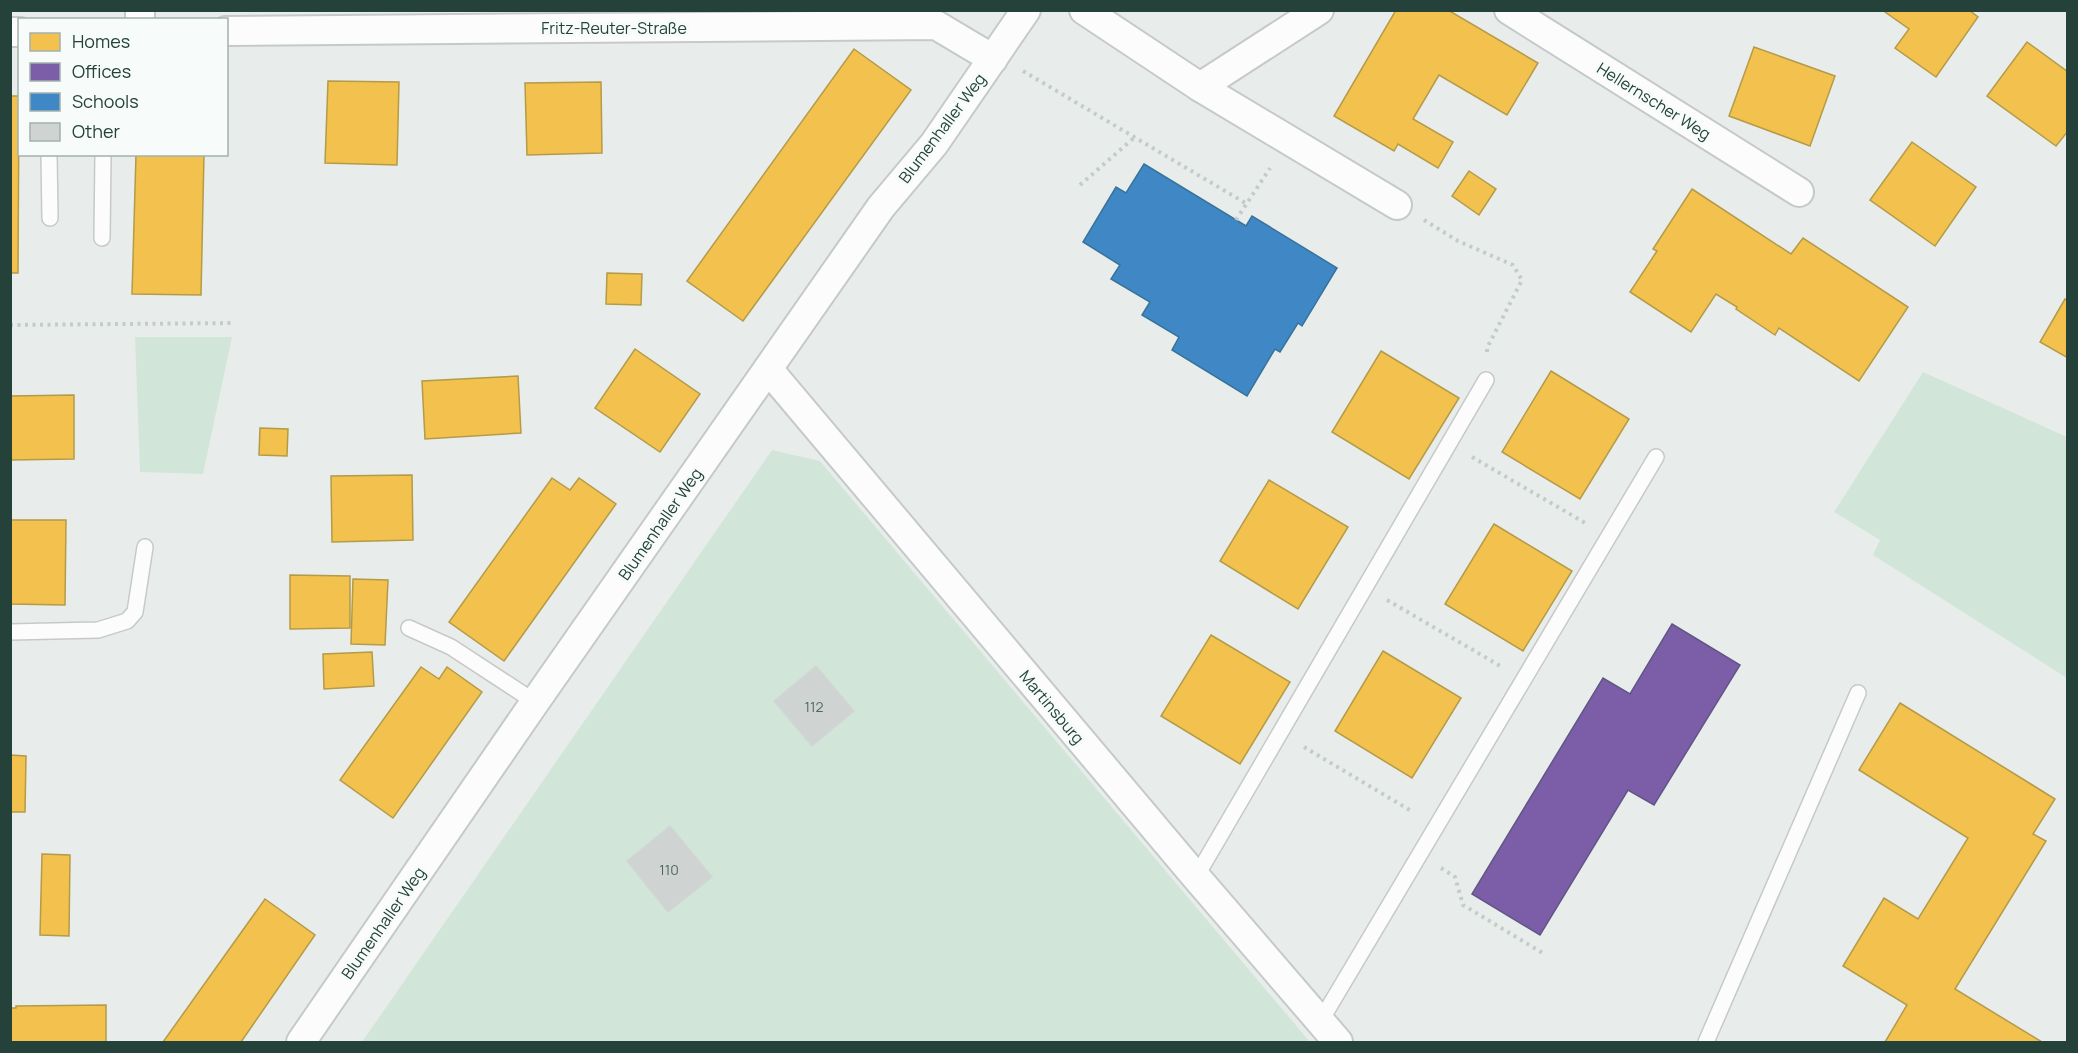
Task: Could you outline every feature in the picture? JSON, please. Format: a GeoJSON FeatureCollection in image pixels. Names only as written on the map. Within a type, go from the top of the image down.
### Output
{"type":"FeatureCollection","features":[{"type":"Feature","properties":{"kind":"street","name":"Blumenhaller Weg"},"geometry":{"type":"LineString","coordinates":[[301,1042],[881,207],[934,144],[1026,10]]}},
{"type":"Feature","properties":{"kind":"street"},"geometry":{"type":"LineString","coordinates":[[1084,10],[1200,87],[1397,205]]}},
{"type":"Feature","properties":{"kind":"street"},"geometry":{"type":"LineString","coordinates":[[1200,87],[1319,10]]}},
{"type":"Feature","properties":{"kind":"street","name":"Hellernscher Weg"},"geometry":{"type":"LineString","coordinates":[[1509,10],[1799,192]]}},
{"type":"Feature","properties":{"kind":"street","name":"Fritz-Reuter-Straße"},"geometry":{"type":"LineString","coordinates":[[228,31],[936,25],[993,59]]}},
{"type":"Feature","properties":{"kind":"street","name":"Martinsburg"},"geometry":{"type":"LineString","coordinates":[[768,369],[1329,1032]]}},
{"type":"Feature","properties":{"kind":"lane"},"geometry":{"type":"LineString","coordinates":[[50,156],[50,219]]}},
{"type":"Feature","properties":{"kind":"lane"},"geometry":{"type":"LineString","coordinates":[[102,238],[103,156]]}},
{"type":"Feature","properties":{"kind":"lane"},"geometry":{"type":"LineString","coordinates":[[1196,877],[1486,380]]}},
{"type":"Feature","properties":{"kind":"lane"},"geometry":{"type":"LineString","coordinates":[[1329,1032],[1419,855],[1656,457]]}},
{"type":"Feature","properties":{"kind":"lane"},"geometry":{"type":"LineString","coordinates":[[10,632],[98,630],[127,621],[135,612],[145,547]]}},
{"type":"Feature","properties":{"kind":"lane"},"geometry":{"type":"LineString","coordinates":[[409,628],[451,647],[535,702]]}},
{"type":"Feature","properties":{"kind":"lane"},"geometry":{"type":"LineString","coordinates":[[1706,1042],[1858,693]]}},
{"type":"Feature","properties":{"kind":"path"},"geometry":{"type":"LineString","coordinates":[[993,59],[1026,73],[1246,204]]}},
{"type":"Feature","properties":{"kind":"path"},"geometry":{"type":"LineString","coordinates":[[1080,185],[1135,137]]}},
{"type":"Feature","properties":{"kind":"path"},"geometry":{"type":"LineString","coordinates":[[1236,220],[1288,139]]}},
{"type":"Feature","properties":{"kind":"path"},"geometry":{"type":"LineString","coordinates":[[1397,205],[1458,241],[1513,265],[1522,280],[1487,348]]}},
{"type":"Feature","properties":{"kind":"path"},"geometry":{"type":"LineString","coordinates":[[10,325],[235,323]]}},
{"type":"Feature","properties":{"kind":"path"},"geometry":{"type":"LineString","coordinates":[[1449,444],[1609,537]]}},
{"type":"Feature","properties":{"kind":"path"},"geometry":{"type":"LineString","coordinates":[[1365,587],[1524,680]]}},
{"type":"Feature","properties":{"kind":"path"},"geometry":{"type":"LineString","coordinates":[[1280,732],[1437,827]]}},
{"type":"Feature","properties":{"kind":"path"},"geometry":{"type":"LineString","coordinates":[[1419,855],[1455,877],[1463,904],[1546,955]]}},
{"type":"Feature","properties":{"kind":"green space"},"geometry":{"type":"Polygon","coordinates":[[[135,337],[232,337],[203,474],[140,472],[135,337]]]}},
{"type":"Feature","properties":{"kind":"green space"},"geometry":{"type":"Polygon","coordinates":[[[1923,372],[2067,437],[2067,678],[1873,555],[1880,540],[1834,512],[1923,372]]]}},
{"type":"Feature","properties":{"kind":"green space"},"geometry":{"type":"Polygon","coordinates":[[[772,450],[820,461],[1310,1042],[362,1042],[772,450]]]}},
{"type":"Feature","properties":{"kind":"building: Homes"},"geometry":{"type":"Polygon","coordinates":[[[1396,10],[1448,10],[1538,63],[1507,115],[1439,75],[1413,119],[1453,142],[1438,168],[1398,144],[1394,151],[1334,116],[1396,10]]]}},
{"type":"Feature","properties":{"kind":"building: Homes"},"geometry":{"type":"Polygon","coordinates":[[[1886,10],[1969,10],[1978,17],[1936,77],[1895,48],[1909,29],[1885,12],[1886,10]]]}},
{"type":"Feature","properties":{"kind":"building: Homes"},"geometry":{"type":"Polygon","coordinates":[[[2027,42],[2068,72],[2068,131],[2056,146],[1987,96],[2027,42]]]}},
{"type":"Feature","properties":{"kind":"building: Homes"},"geometry":{"type":"Polygon","coordinates":[[[1754,47],[1835,76],[1810,146],[1729,116],[1754,47]]]}},
{"type":"Feature","properties":{"kind":"building: Homes"},"geometry":{"type":"Polygon","coordinates":[[[854,49],[911,90],[743,321],[687,281],[854,49]]]}},
{"type":"Feature","properties":{"kind":"building: Homes"},"geometry":{"type":"Polygon","coordinates":[[[328,81],[399,82],[397,165],[325,163],[328,81]]]}},
{"type":"Feature","properties":{"kind":"building: Homes"},"geometry":{"type":"Polygon","coordinates":[[[601,82],[602,153],[527,155],[525,83],[601,82]]]}},
{"type":"Feature","properties":{"kind":"building: Homes"},"geometry":{"type":"Polygon","coordinates":[[[10,96],[18,96],[18,273],[10,273],[10,96]]]}},
{"type":"Feature","properties":{"kind":"building: Homes"},"geometry":{"type":"Polygon","coordinates":[[[1912,142],[1976,187],[1935,246],[1870,200],[1912,142]]]}},
{"type":"Feature","properties":{"kind":"building: Homes"},"geometry":{"type":"Polygon","coordinates":[[[136,156],[204,156],[201,295],[132,294],[136,156]]]}},
{"type":"Feature","properties":{"kind":"building: Homes"},"geometry":{"type":"Polygon","coordinates":[[[1469,171],[1496,189],[1479,215],[1452,196],[1469,171]]]}},
{"type":"Feature","properties":{"kind":"building: Homes"},"geometry":{"type":"Polygon","coordinates":[[[1692,189],[1791,254],[1803,238],[1908,307],[1859,381],[1779,328],[1775,335],[1716,294],[1691,332],[1630,292],[1657,251],[1653,249],[1692,189]]]}},
{"type":"Feature","properties":{"kind":"building: Homes"},"geometry":{"type":"Polygon","coordinates":[[[607,273],[642,274],[641,305],[606,304],[607,273]]]}},
{"type":"Feature","properties":{"kind":"building: Homes"},"geometry":{"type":"Polygon","coordinates":[[[2065,299],[2068,300],[2068,358],[2040,342],[2065,299]]]}},
{"type":"Feature","properties":{"kind":"building: Homes"},"geometry":{"type":"Polygon","coordinates":[[[635,349],[700,394],[660,452],[595,408],[635,349]]]}},
{"type":"Feature","properties":{"kind":"building: Homes"},"geometry":{"type":"Polygon","coordinates":[[[1381,351],[1459,398],[1409,479],[1332,432],[1381,351]]]}},
{"type":"Feature","properties":{"kind":"building: Homes"},"geometry":{"type":"Polygon","coordinates":[[[1551,371],[1629,419],[1580,499],[1502,452],[1551,371]]]}},
{"type":"Feature","properties":{"kind":"building: Homes"},"geometry":{"type":"Polygon","coordinates":[[[518,376],[521,433],[425,439],[422,381],[518,376]]]}},
{"type":"Feature","properties":{"kind":"building: Homes"},"geometry":{"type":"Polygon","coordinates":[[[74,395],[74,459],[10,460],[10,396],[74,395]]]}},
{"type":"Feature","properties":{"kind":"building: Homes"},"geometry":{"type":"Polygon","coordinates":[[[260,428],[288,429],[287,456],[259,455],[260,428]]]}},
{"type":"Feature","properties":{"kind":"building: Homes"},"geometry":{"type":"Polygon","coordinates":[[[412,475],[413,540],[332,542],[331,476],[412,475]]]}},
{"type":"Feature","properties":{"kind":"building: Homes"},"geometry":{"type":"Polygon","coordinates":[[[552,478],[570,490],[579,478],[616,504],[504,661],[449,622],[552,478]]]}},
{"type":"Feature","properties":{"kind":"building: Homes"},"geometry":{"type":"Polygon","coordinates":[[[1269,480],[1348,527],[1298,609],[1220,561],[1269,480]]]}},
{"type":"Feature","properties":{"kind":"building: Homes"},"geometry":{"type":"Polygon","coordinates":[[[10,520],[66,520],[65,605],[10,604],[10,520]]]}},
{"type":"Feature","properties":{"kind":"building: Homes"},"geometry":{"type":"Polygon","coordinates":[[[1494,524],[1572,571],[1523,651],[1445,604],[1494,524]]]}},
{"type":"Feature","properties":{"kind":"building: Homes"},"geometry":{"type":"Polygon","coordinates":[[[290,575],[350,576],[350,628],[290,629],[290,575]]]}},
{"type":"Feature","properties":{"kind":"building: Homes"},"geometry":{"type":"Polygon","coordinates":[[[353,579],[388,580],[385,645],[351,644],[353,579]]]}},
{"type":"Feature","properties":{"kind":"building: Homes"},"geometry":{"type":"Polygon","coordinates":[[[1211,635],[1290,682],[1240,764],[1161,716],[1211,635]]]}},
{"type":"Feature","properties":{"kind":"building: Homes"},"geometry":{"type":"Polygon","coordinates":[[[1383,651],[1461,698],[1412,778],[1335,731],[1383,651]]]}},
{"type":"Feature","properties":{"kind":"building: Homes"},"geometry":{"type":"Polygon","coordinates":[[[372,652],[374,686],[324,689],[323,654],[372,652]]]}},
{"type":"Feature","properties":{"kind":"building: Homes"},"geometry":{"type":"Polygon","coordinates":[[[421,667],[439,679],[447,667],[482,692],[393,818],[340,780],[421,667]]]}},
{"type":"Feature","properties":{"kind":"building: Homes"},"geometry":{"type":"Polygon","coordinates":[[[1900,703],[2055,799],[2033,834],[2046,841],[1955,989],[2042,1042],[1885,1042],[1907,1005],[1843,966],[1884,898],[1918,919],[1968,838],[1859,770],[1900,703]]]}},
{"type":"Feature","properties":{"kind":"building: Homes"},"geometry":{"type":"Polygon","coordinates":[[[10,755],[26,756],[25,812],[10,812],[10,755]]]}},
{"type":"Feature","properties":{"kind":"building: Homes"},"geometry":{"type":"Polygon","coordinates":[[[42,854],[70,855],[69,936],[40,935],[42,854]]]}},
{"type":"Feature","properties":{"kind":"building: Homes"},"geometry":{"type":"Polygon","coordinates":[[[265,899],[315,935],[241,1042],[163,1042],[265,899]]]}},
{"type":"Feature","properties":{"kind":"building: Homes"},"geometry":{"type":"Polygon","coordinates":[[[106,1005],[106,1042],[10,1042],[10,1008],[16,1008],[16,1006],[106,1005]]]}},
{"type":"Feature","properties":{"kind":"building: Offices"},"geometry":{"type":"Polygon","coordinates":[[[1672,624],[1740,665],[1654,805],[1628,790],[1540,935],[1472,894],[1603,678],[1630,694],[1672,624]]]}},
{"type":"Feature","properties":{"kind":"building: Schools"},"geometry":{"type":"Polygon","coordinates":[[[1144,164],[1246,226],[1252,216],[1337,268],[1302,326],[1298,323],[1280,352],[1275,349],[1247,396],[1172,350],[1179,337],[1142,315],[1150,302],[1111,279],[1120,265],[1083,242],[1116,187],[1126,193],[1144,164]]]}},
{"type":"Feature","properties":{"kind":"building: Other"},"geometry":{"type":"Polygon","coordinates":[[[816,666],[854,711],[812,746],[774,701],[816,666]]]}},
{"type":"Feature","properties":{"kind":"building: Other"},"geometry":{"type":"Polygon","coordinates":[[[670,826],[712,877],[668,912],[627,861],[670,826]]]}}]}
